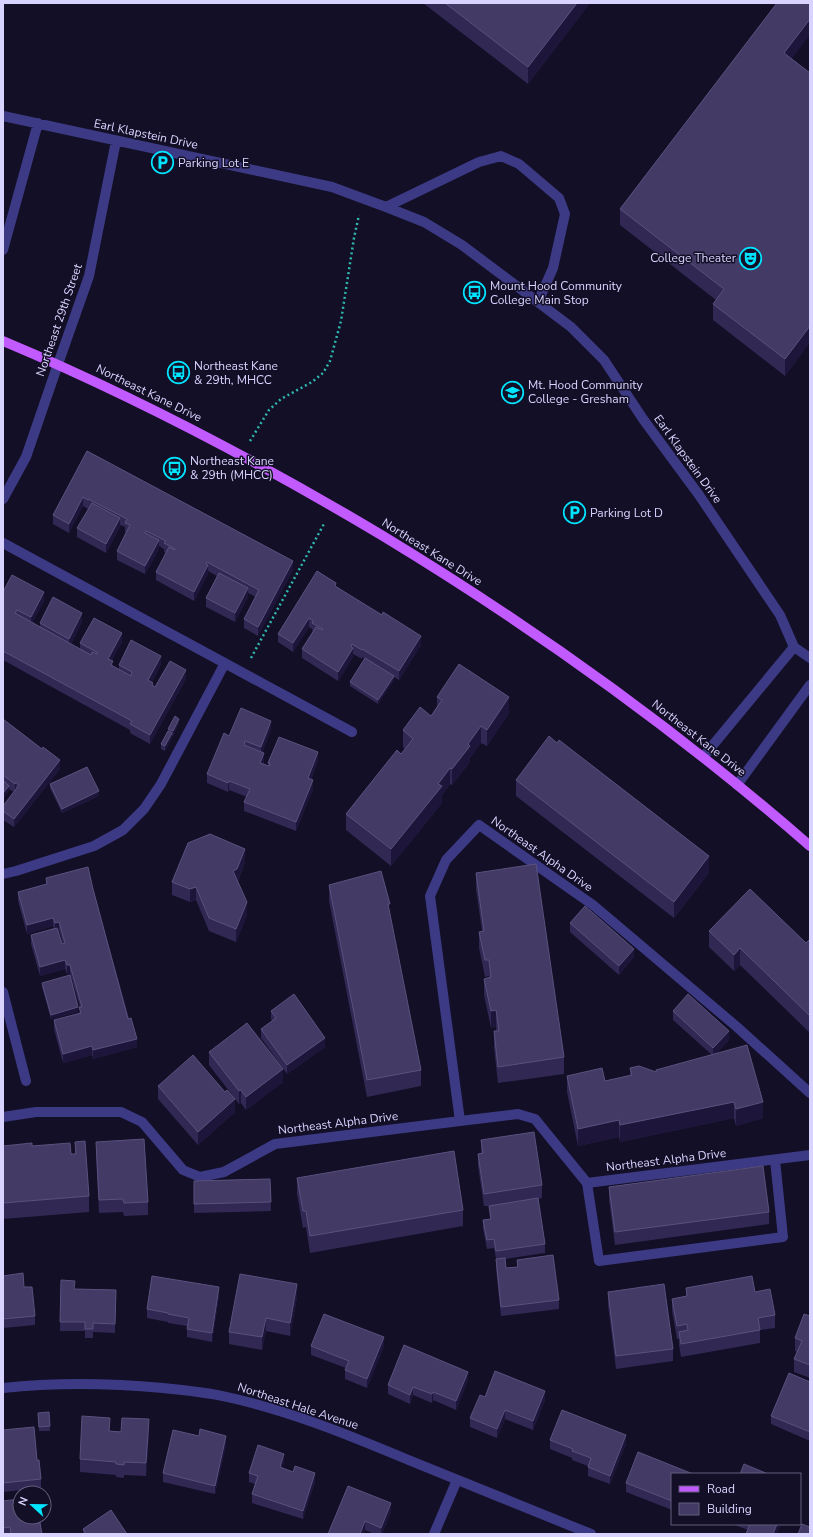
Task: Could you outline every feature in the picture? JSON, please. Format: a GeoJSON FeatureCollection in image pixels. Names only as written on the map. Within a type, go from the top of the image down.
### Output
{"type":"FeatureCollection","features":[{"type":"Feature","properties":{"kind":"main road","name":"Northeast Kane Drive"},"geometry":{"type":"LineString","coordinates":[[3,341],[89,378],[242,455],[333,506],[436,568],[573,660],[703,757],[810,846]]}},
{"type":"Feature","properties":{"kind":"street","name":"Earl Klapstein Drive"},"geometry":{"type":"LineString","coordinates":[[3,116],[332,187],[365,198],[424,222],[462,245],[571,327],[604,360],[643,419],[699,494],[780,615],[794,647]]}},
{"type":"Feature","properties":{"kind":"street"},"geometry":{"type":"LineString","coordinates":[[3,250],[38,123]]}},
{"type":"Feature","properties":{"kind":"street","name":"Northeast 29th Street"},"geometry":{"type":"LineString","coordinates":[[3,500],[26,457],[89,276],[116,141]]}},
{"type":"Feature","properties":{"kind":"street"},"geometry":{"type":"LineString","coordinates":[[386,206],[479,162],[501,156],[519,164],[559,198],[565,214],[553,268],[538,302]]}},
{"type":"Feature","properties":{"kind":"street"},"geometry":{"type":"LineString","coordinates":[[3,543],[352,732]]}},
{"type":"Feature","properties":{"kind":"street"},"geometry":{"type":"LineString","coordinates":[[703,757],[794,647],[810,658]]}},
{"type":"Feature","properties":{"kind":"street"},"geometry":{"type":"LineString","coordinates":[[3,874],[94,846],[123,830],[144,809],[161,784],[225,664]]}},
{"type":"Feature","properties":{"kind":"street"},"geometry":{"type":"LineString","coordinates":[[737,785],[810,685]]}},
{"type":"Feature","properties":{"kind":"street","name":"Northeast Alpha Drive"},"geometry":{"type":"LineString","coordinates":[[460,1121],[430,896],[446,860],[479,825],[593,905],[737,1027],[810,1093]]}},
{"type":"Feature","properties":{"kind":"street"},"geometry":{"type":"LineString","coordinates":[[3,992],[26,1081]]}},
{"type":"Feature","properties":{"kind":"street","name":"Northeast Alpha Drive"},"geometry":{"type":"LineString","coordinates":[[3,1117],[36,1112],[121,1112],[142,1122],[183,1170],[200,1177],[224,1172],[275,1144],[518,1114],[535,1119],[587,1182],[810,1155]]}},
{"type":"Feature","properties":{"kind":"street"},"geometry":{"type":"LineString","coordinates":[[587,1182],[598,1261],[784,1237],[775,1160]]}},
{"type":"Feature","properties":{"kind":"street","name":"Northeast Hale Avenue"},"geometry":{"type":"LineString","coordinates":[[3,1388],[30,1385],[65,1384],[127,1385],[182,1390],[227,1397],[277,1410],[331,1428],[590,1534]]}},
{"type":"Feature","properties":{"kind":"street"},"geometry":{"type":"LineString","coordinates":[[434,1534],[457,1480]]}},
{"type":"Feature","properties":{"kind":"path"},"geometry":{"type":"LineString","coordinates":[[242,455],[260,422],[269,410],[281,399],[312,382],[323,373],[330,361],[341,321],[354,238],[365,198]]}},
{"type":"Feature","properties":{"kind":"path"},"geometry":{"type":"LineString","coordinates":[[243,673],[333,506]]}},
{"type":"Feature","properties":{"kind":"building"},"geometry":{"type":"Polygon","coordinates":[[[445,3],[577,3],[528,67],[445,3]]]}},
{"type":"Feature","properties":{"kind":"building"},"geometry":{"type":"Polygon","coordinates":[[[777,3],[810,3],[810,19],[784,53],[810,73],[810,326],[785,359],[713,304],[724,289],[620,209],[777,3]]]}},
{"type":"Feature","properties":{"kind":"building"},"geometry":{"type":"Polygon","coordinates":[[[87,451],[293,561],[258,627],[244,619],[259,590],[207,562],[206,564],[208,565],[194,592],[156,572],[169,547],[175,549],[164,543],[166,541],[146,531],[145,533],[159,540],[145,566],[117,551],[130,525],[125,523],[127,519],[83,497],[69,524],[53,515],[87,451]]]}},
{"type":"Feature","properties":{"kind":"building"},"geometry":{"type":"Polygon","coordinates":[[[92,503],[120,518],[106,544],[77,528],[92,503]]]}},
{"type":"Feature","properties":{"kind":"building"},"geometry":{"type":"Polygon","coordinates":[[[317,571],[336,583],[335,586],[382,615],[383,612],[421,636],[399,671],[352,644],[351,647],[353,648],[338,672],[302,649],[316,627],[322,630],[323,629],[312,623],[313,621],[309,618],[293,643],[278,634],[317,571]]]}},
{"type":"Feature","properties":{"kind":"building"},"geometry":{"type":"Polygon","coordinates":[[[219,573],[248,588],[235,613],[206,598],[219,573]]]}},
{"type":"Feature","properties":{"kind":"building"},"geometry":{"type":"Polygon","coordinates":[[[12,575],[44,592],[31,617],[17,610],[15,613],[91,655],[92,652],[98,653],[80,643],[94,618],[122,633],[108,659],[113,661],[111,665],[131,676],[132,672],[119,665],[131,640],[161,656],[148,680],[153,683],[152,685],[155,687],[170,661],[186,670],[150,735],[130,724],[132,721],[3,651],[3,592],[12,575]]]}},
{"type":"Feature","properties":{"kind":"building"},"geometry":{"type":"Polygon","coordinates":[[[53,597],[82,613],[69,639],[40,623],[53,597]]]}},
{"type":"Feature","properties":{"kind":"building"},"geometry":{"type":"Polygon","coordinates":[[[365,658],[394,676],[378,700],[350,682],[365,658]]]}},
{"type":"Feature","properties":{"kind":"building"},"geometry":{"type":"Polygon","coordinates":[[[459,664],[509,697],[487,730],[481,726],[468,744],[470,746],[438,784],[442,786],[391,849],[346,814],[397,750],[401,754],[413,739],[403,730],[420,707],[431,716],[442,700],[437,697],[459,664]]]}},
{"type":"Feature","properties":{"kind":"building"},"geometry":{"type":"Polygon","coordinates":[[[241,708],[271,721],[261,747],[245,741],[244,745],[264,753],[260,763],[269,766],[270,763],[268,763],[279,737],[318,752],[308,778],[313,780],[296,822],[244,802],[250,789],[229,781],[228,783],[207,774],[224,733],[229,736],[241,708]]]}},
{"type":"Feature","properties":{"kind":"building"},"geometry":{"type":"Polygon","coordinates":[[[175,716],[179,719],[173,731],[168,729],[175,716]]]}},
{"type":"Feature","properties":{"kind":"building"},"geometry":{"type":"Polygon","coordinates":[[[3,719],[42,749],[43,747],[60,760],[14,819],[3,811],[3,806],[19,785],[16,782],[15,784],[3,775],[3,719]]]}},
{"type":"Feature","properties":{"kind":"building"},"geometry":{"type":"Polygon","coordinates":[[[168,731],[172,733],[165,746],[161,744],[168,731]]]}},
{"type":"Feature","properties":{"kind":"building"},"geometry":{"type":"Polygon","coordinates":[[[549,736],[557,743],[559,740],[709,856],[674,902],[516,780],[549,736]]]}},
{"type":"Feature","properties":{"kind":"building"},"geometry":{"type":"Polygon","coordinates":[[[87,767],[99,791],[62,809],[50,784],[87,767]]]}},
{"type":"Feature","properties":{"kind":"building"},"geometry":{"type":"Polygon","coordinates":[[[3,780],[9,786],[3,793],[3,780]]]}},
{"type":"Feature","properties":{"kind":"building"},"geometry":{"type":"Polygon","coordinates":[[[210,834],[245,849],[237,869],[233,871],[247,902],[236,929],[209,918],[196,887],[190,889],[172,882],[188,843],[210,834]]]}},
{"type":"Feature","properties":{"kind":"building"},"geometry":{"type":"Polygon","coordinates":[[[536,864],[564,1057],[498,1067],[494,1031],[499,1031],[496,1010],[491,1011],[484,979],[491,977],[489,960],[485,960],[479,932],[484,931],[476,873],[536,864]]]}},
{"type":"Feature","properties":{"kind":"building"},"geometry":{"type":"Polygon","coordinates":[[[88,867],[128,1019],[131,1018],[137,1039],[93,1050],[92,1046],[63,1054],[54,1020],[81,1013],[79,1007],[82,1007],[70,965],[67,965],[65,960],[40,967],[31,935],[57,928],[62,944],[65,943],[59,922],[55,923],[53,918],[27,925],[18,892],[47,884],[46,878],[88,867]]]}},
{"type":"Feature","properties":{"kind":"building"},"geometry":{"type":"Polygon","coordinates":[[[381,871],[390,904],[388,904],[421,1070],[367,1080],[329,885],[381,871]]]}},
{"type":"Feature","properties":{"kind":"building"},"geometry":{"type":"Polygon","coordinates":[[[750,889],[806,943],[809,940],[810,941],[810,1016],[740,948],[734,955],[709,931],[750,889]]]}},
{"type":"Feature","properties":{"kind":"building"},"geometry":{"type":"Polygon","coordinates":[[[585,906],[634,949],[619,966],[570,923],[585,906]]]}},
{"type":"Feature","properties":{"kind":"building"},"geometry":{"type":"Polygon","coordinates":[[[70,975],[78,1007],[51,1015],[42,983],[70,975]]]}},
{"type":"Feature","properties":{"kind":"building"},"geometry":{"type":"Polygon","coordinates":[[[294,994],[325,1038],[287,1065],[261,1029],[276,1018],[271,1011],[294,994]]]}},
{"type":"Feature","properties":{"kind":"building"},"geometry":{"type":"Polygon","coordinates":[[[688,994],[729,1031],[713,1048],[673,1011],[688,994]]]}},
{"type":"Feature","properties":{"kind":"building"},"geometry":{"type":"Polygon","coordinates":[[[247,1023],[283,1069],[246,1097],[241,1090],[239,1091],[209,1052],[247,1023]]]}},
{"type":"Feature","properties":{"kind":"building"},"geometry":{"type":"Polygon","coordinates":[[[747,1045],[763,1102],[736,1109],[734,1102],[620,1125],[619,1120],[578,1129],[567,1076],[602,1068],[605,1081],[632,1075],[630,1068],[639,1066],[656,1072],[656,1070],[747,1045]]]}},
{"type":"Feature","properties":{"kind":"building"},"geometry":{"type":"Polygon","coordinates":[[[193,1055],[225,1092],[227,1090],[235,1099],[198,1132],[158,1086],[193,1055]]]}},
{"type":"Feature","properties":{"kind":"building"},"geometry":{"type":"Polygon","coordinates":[[[534,1132],[542,1185],[484,1194],[478,1154],[483,1153],[481,1140],[534,1132]]]}},
{"type":"Feature","properties":{"kind":"building"},"geometry":{"type":"Polygon","coordinates":[[[144,1139],[148,1202],[124,1203],[123,1199],[99,1200],[96,1142],[144,1139]]]}},
{"type":"Feature","properties":{"kind":"building"},"geometry":{"type":"Polygon","coordinates":[[[85,1141],[89,1196],[3,1203],[3,1146],[32,1143],[32,1146],[70,1143],[71,1154],[76,1154],[75,1142],[85,1141]]]}},
{"type":"Feature","properties":{"kind":"building"},"geometry":{"type":"Polygon","coordinates":[[[454,1151],[463,1210],[310,1236],[306,1211],[303,1211],[297,1178],[454,1151]]]}},
{"type":"Feature","properties":{"kind":"building"},"geometry":{"type":"Polygon","coordinates":[[[763,1166],[769,1212],[615,1232],[609,1187],[763,1166]]]}},
{"type":"Feature","properties":{"kind":"building"},"geometry":{"type":"Polygon","coordinates":[[[270,1179],[271,1202],[194,1204],[194,1181],[270,1179]]]}},
{"type":"Feature","properties":{"kind":"building"},"geometry":{"type":"Polygon","coordinates":[[[538,1198],[545,1244],[496,1251],[494,1239],[487,1240],[483,1220],[491,1219],[489,1206],[538,1198]]]}},
{"type":"Feature","properties":{"kind":"building"},"geometry":{"type":"Polygon","coordinates":[[[553,1255],[559,1300],[501,1307],[496,1259],[505,1258],[506,1268],[518,1267],[517,1260],[553,1255]]]}},
{"type":"Feature","properties":{"kind":"building"},"geometry":{"type":"Polygon","coordinates":[[[23,1273],[24,1287],[32,1287],[35,1316],[3,1319],[3,1276],[23,1273]]]}},
{"type":"Feature","properties":{"kind":"building"},"geometry":{"type":"Polygon","coordinates":[[[240,1274],[297,1284],[290,1323],[266,1318],[262,1337],[229,1332],[240,1274]]]}},
{"type":"Feature","properties":{"kind":"building"},"geometry":{"type":"Polygon","coordinates":[[[152,1276],[219,1287],[212,1333],[187,1329],[189,1318],[147,1309],[152,1276]]]}},
{"type":"Feature","properties":{"kind":"building"},"geometry":{"type":"Polygon","coordinates":[[[752,1276],[755,1292],[770,1289],[775,1315],[758,1318],[760,1330],[681,1344],[679,1332],[688,1330],[687,1324],[677,1326],[672,1299],[687,1296],[686,1288],[752,1276]]]}},
{"type":"Feature","properties":{"kind":"building"},"geometry":{"type":"Polygon","coordinates":[[[61,1280],[75,1281],[74,1289],[116,1290],[115,1324],[93,1323],[93,1329],[85,1329],[85,1322],[60,1322],[61,1280]]]}},
{"type":"Feature","properties":{"kind":"building"},"geometry":{"type":"Polygon","coordinates":[[[664,1284],[673,1349],[616,1356],[608,1292],[664,1284]]]}},
{"type":"Feature","properties":{"kind":"building"},"geometry":{"type":"Polygon","coordinates":[[[324,1314],[384,1337],[367,1379],[345,1370],[349,1361],[311,1346],[324,1314]]]}},
{"type":"Feature","properties":{"kind":"building"},"geometry":{"type":"Polygon","coordinates":[[[804,1314],[810,1316],[810,1365],[794,1359],[802,1341],[795,1338],[804,1314]]]}},
{"type":"Feature","properties":{"kind":"building"},"geometry":{"type":"Polygon","coordinates":[[[404,1345],[468,1372],[456,1401],[433,1392],[432,1394],[413,1387],[410,1395],[388,1385],[404,1345]]]}},
{"type":"Feature","properties":{"kind":"building"},"geometry":{"type":"Polygon","coordinates":[[[495,1371],[545,1391],[533,1421],[505,1410],[497,1429],[470,1418],[480,1395],[485,1397],[495,1371]]]}},
{"type":"Feature","properties":{"kind":"building"},"geometry":{"type":"Polygon","coordinates":[[[789,1373],[810,1382],[810,1432],[771,1416],[789,1373]]]}},
{"type":"Feature","properties":{"kind":"building"},"geometry":{"type":"Polygon","coordinates":[[[562,1410],[626,1435],[610,1476],[588,1467],[591,1458],[572,1451],[573,1449],[550,1440],[562,1410]]]}},
{"type":"Feature","properties":{"kind":"building"},"geometry":{"type":"Polygon","coordinates":[[[49,1412],[50,1426],[39,1427],[38,1413],[49,1412]]]}},
{"type":"Feature","properties":{"kind":"building"},"geometry":{"type":"Polygon","coordinates":[[[82,1416],[110,1418],[109,1431],[121,1432],[122,1418],[149,1419],[146,1463],[124,1462],[124,1465],[116,1464],[116,1462],[80,1459],[82,1416]]]}},
{"type":"Feature","properties":{"kind":"building"},"geometry":{"type":"Polygon","coordinates":[[[34,1427],[37,1460],[39,1460],[41,1479],[3,1483],[3,1430],[34,1427]]]}},
{"type":"Feature","properties":{"kind":"building"},"geometry":{"type":"Polygon","coordinates":[[[200,1429],[226,1436],[215,1486],[163,1473],[173,1430],[199,1436],[200,1429]]]}},
{"type":"Feature","properties":{"kind":"building"},"geometry":{"type":"Polygon","coordinates":[[[258,1445],[284,1454],[280,1467],[293,1472],[295,1466],[315,1473],[303,1511],[252,1494],[258,1476],[249,1473],[258,1445]]]}},
{"type":"Feature","properties":{"kind":"building"},"geometry":{"type":"Polygon","coordinates":[[[638,1452],[690,1473],[671,1473],[671,1501],[626,1483],[638,1452]]]}},
{"type":"Feature","properties":{"kind":"building"},"geometry":{"type":"Polygon","coordinates":[[[744,1464],[766,1473],[740,1473],[744,1464]]]}},
{"type":"Feature","properties":{"kind":"building"},"geometry":{"type":"Polygon","coordinates":[[[348,1486],[391,1503],[381,1528],[365,1521],[360,1534],[328,1534],[348,1486]]]}},
{"type":"Feature","properties":{"kind":"building"},"geometry":{"type":"Polygon","coordinates":[[[12,1500],[12,1525],[40,1525],[42,1534],[11,1534],[10,1527],[3,1528],[3,1501],[12,1500]]]}},
{"type":"Feature","properties":{"kind":"building"},"geometry":{"type":"Polygon","coordinates":[[[111,1510],[127,1534],[86,1534],[83,1529],[111,1510]]]}},
{"type":"Feature","properties":{"kind":"building"},"geometry":{"type":"Polygon","coordinates":[[[802,1524],[810,1527],[810,1534],[798,1534],[802,1524]]]}},
{"type":"Feature","properties":{"kind":"building"},"geometry":{"type":"Polygon","coordinates":[[[750,1525],[777,1525],[773,1534],[746,1534],[750,1525]]]}},
{"type":"Feature","properties":{"kind":"place","name":"Parking Lot E"},"geometry":{"type":"Point","coordinates":[163,163]}},
{"type":"Feature","properties":{"kind":"place","name":"College Theater"},"geometry":{"type":"Point","coordinates":[751,258]}},
{"type":"Feature","properties":{"kind":"place","name":"Mount Hood Community College Main Stop"},"geometry":{"type":"Point","coordinates":[474,293]}},
{"type":"Feature","properties":{"kind":"place","name":"Northeast Kane & 29th, MHCC"},"geometry":{"type":"Point","coordinates":[178,373]}},
{"type":"Feature","properties":{"kind":"place","name":"Mt. Hood Community College - Gresham"},"geometry":{"type":"Point","coordinates":[513,392]}},
{"type":"Feature","properties":{"kind":"place","name":"Northeast Kane & 29th (MHCC)"},"geometry":{"type":"Point","coordinates":[175,468]}},
{"type":"Feature","properties":{"kind":"place","name":"Parking Lot D"},"geometry":{"type":"Point","coordinates":[575,513]}}]}
